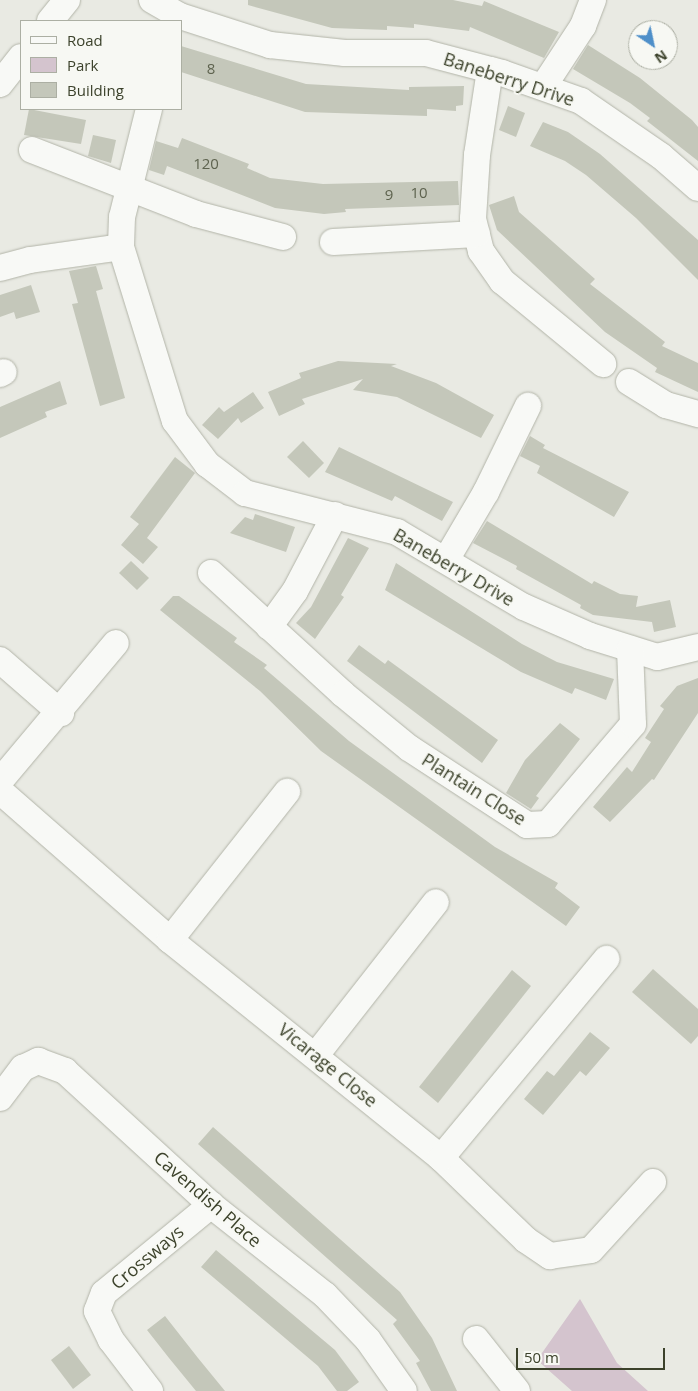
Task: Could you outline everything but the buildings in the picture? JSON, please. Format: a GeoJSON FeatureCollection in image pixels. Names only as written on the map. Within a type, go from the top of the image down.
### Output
{"type":"FeatureCollection","features":[{"type":"Feature","properties":{"kind":"street"},"geometry":{"type":"LineString","coordinates":[[51,20],[67,0]]}},
{"type":"Feature","properties":{"kind":"street","name":"Baneberry Drive"},"geometry":{"type":"LineString","coordinates":[[152,0],[179,19],[270,45],[345,53],[426,53],[490,70],[543,87],[581,101],[661,156],[698,188]]}},
{"type":"Feature","properties":{"kind":"street"},"geometry":{"type":"LineString","coordinates":[[543,87],[583,26],[593,0]]}},
{"type":"Feature","properties":{"kind":"street"},"geometry":{"type":"LineString","coordinates":[[0,84],[20,58]]}},
{"type":"Feature","properties":{"kind":"street"},"geometry":{"type":"LineString","coordinates":[[490,70],[477,155],[473,219],[481,251],[502,281],[603,364]]}},
{"type":"Feature","properties":{"kind":"street","name":"Baneberry Drive"},"geometry":{"type":"LineString","coordinates":[[149,110],[122,217],[121,247],[175,421],[207,464],[245,494],[397,532],[524,608],[630,649],[657,657],[698,647]]}},
{"type":"Feature","properties":{"kind":"street"},"geometry":{"type":"LineString","coordinates":[[32,150],[131,186],[196,214],[283,237]]}},
{"type":"Feature","properties":{"kind":"street"},"geometry":{"type":"LineString","coordinates":[[333,242],[477,234]]}},
{"type":"Feature","properties":{"kind":"street"},"geometry":{"type":"LineString","coordinates":[[0,268],[30,260],[121,247]]}},
{"type":"Feature","properties":{"kind":"street"},"geometry":{"type":"LineString","coordinates":[[629,382],[666,405],[698,414]]}},
{"type":"Feature","properties":{"kind":"street"},"geometry":{"type":"LineString","coordinates":[[446,560],[486,492],[528,406]]}},
{"type":"Feature","properties":{"kind":"street"},"geometry":{"type":"LineString","coordinates":[[269,627],[295,591],[335,515]]}},
{"type":"Feature","properties":{"kind":"street","name":"Plantain Close"},"geometry":{"type":"LineString","coordinates":[[211,573],[269,627],[409,748],[527,825],[548,824],[633,724],[630,649]]}},
{"type":"Feature","properties":{"kind":"street"},"geometry":{"type":"LineString","coordinates":[[0,782],[61,713],[116,644]]}},
{"type":"Feature","properties":{"kind":"street"},"geometry":{"type":"LineString","coordinates":[[0,660],[61,713]]}},
{"type":"Feature","properties":{"kind":"street","name":"Vicarage Close"},"geometry":{"type":"LineString","coordinates":[[0,791],[170,940],[441,1158],[526,1240],[550,1256],[591,1250],[653,1182]]}},
{"type":"Feature","properties":{"kind":"street"},"geometry":{"type":"LineString","coordinates":[[170,940],[287,792]]}},
{"type":"Feature","properties":{"kind":"street"},"geometry":{"type":"LineString","coordinates":[[316,1056],[436,902]]}},
{"type":"Feature","properties":{"kind":"street"},"geometry":{"type":"LineString","coordinates":[[441,1158],[606,959]]}},
{"type":"Feature","properties":{"kind":"street","name":"Cavendish Place"},"geometry":{"type":"LineString","coordinates":[[0,1098],[22,1068],[38,1061],[53,1063],[211,1205],[325,1295],[368,1340],[404,1391]]}},
{"type":"Feature","properties":{"kind":"street","name":"Crossways"},"geometry":{"type":"LineString","coordinates":[[150,1391],[111,1340],[97,1312],[104,1293],[211,1205]]}},
{"type":"Feature","properties":{"kind":"street"},"geometry":{"type":"LineString","coordinates":[[476,1339],[517,1391]]}},
{"type":"Feature","properties":{"kind":"green space"},"geometry":{"type":"Polygon","coordinates":[[[580,1299],[617,1363],[648,1391],[572,1391],[537,1360],[580,1299]]]}}]}
